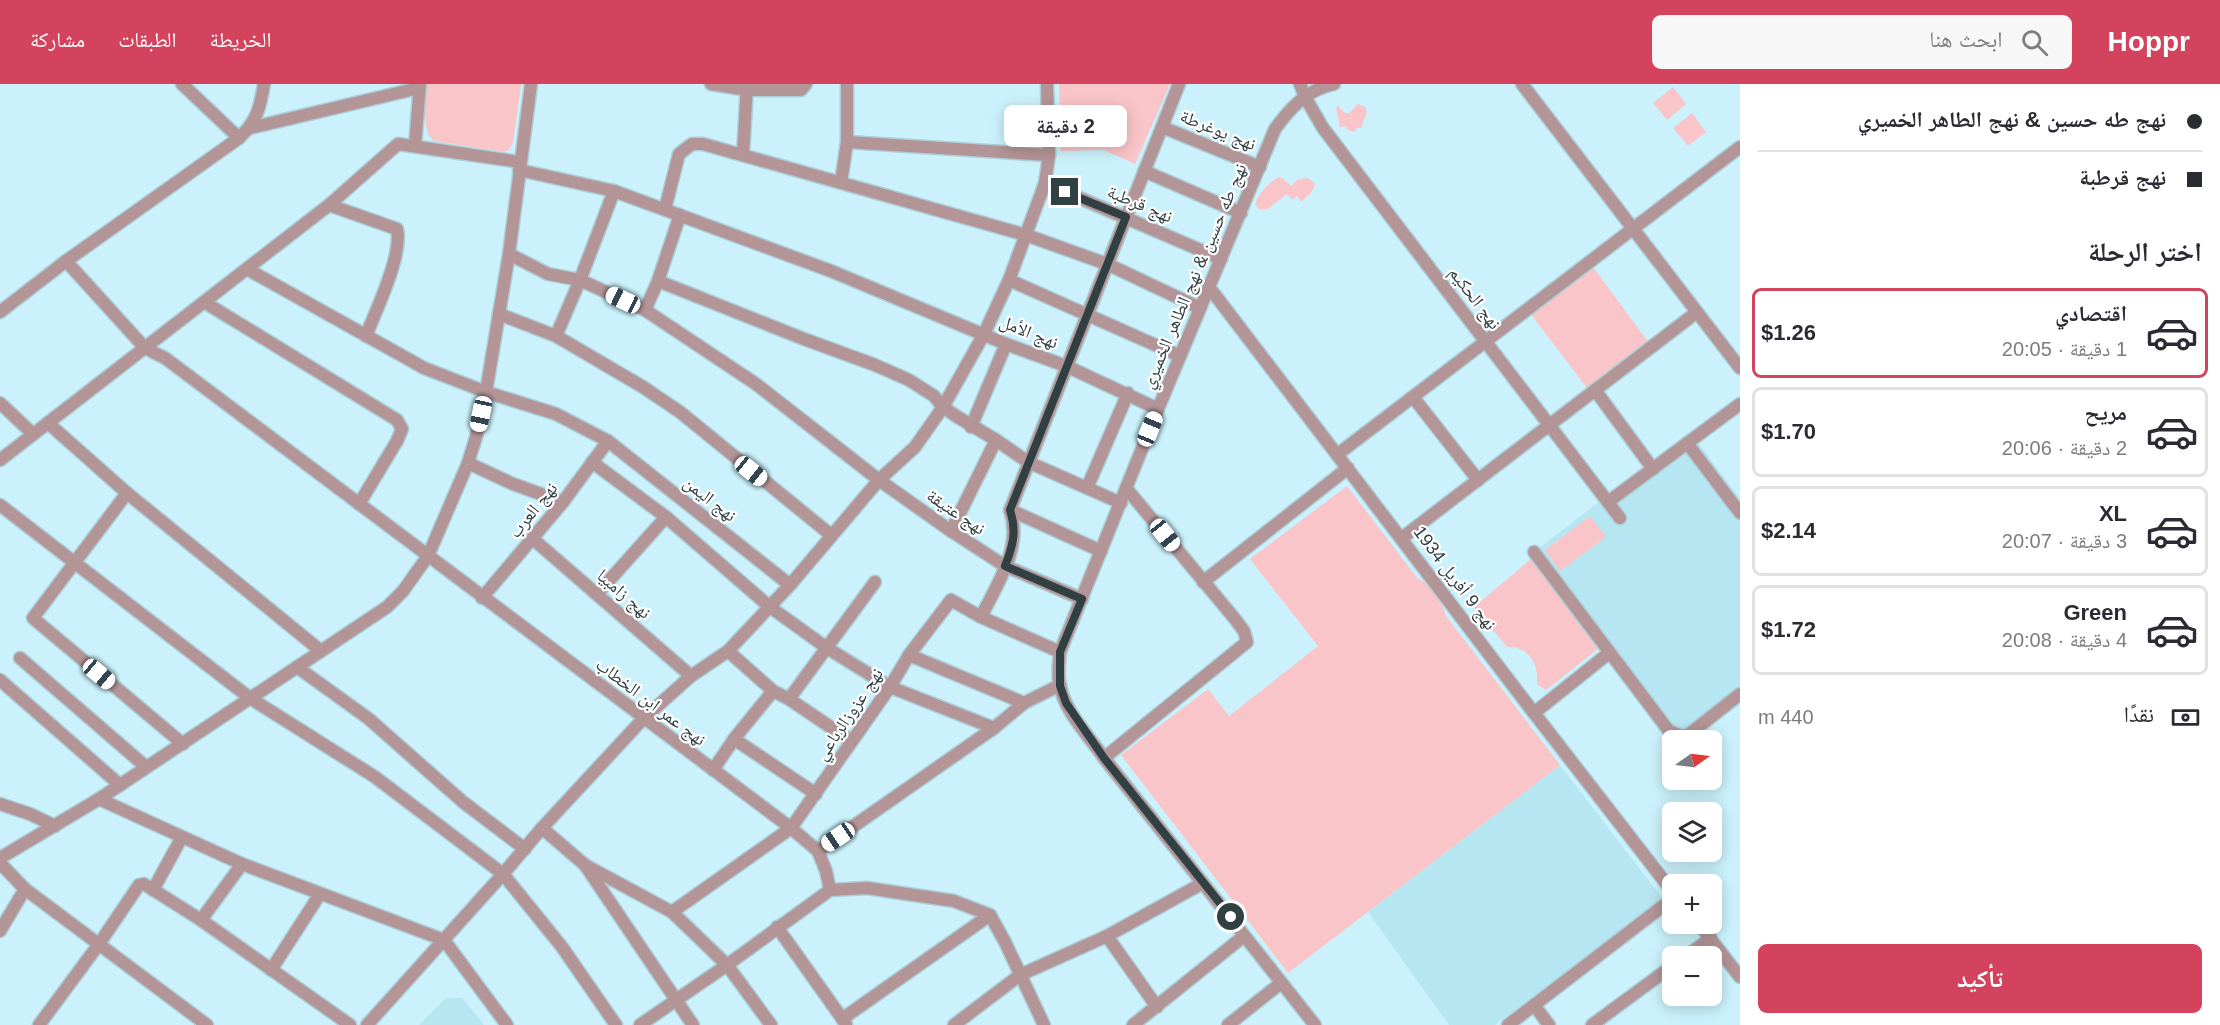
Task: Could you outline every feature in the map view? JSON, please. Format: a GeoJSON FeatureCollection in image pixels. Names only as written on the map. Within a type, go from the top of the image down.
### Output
{"type":"FeatureCollection","features":[{"type":"Feature","properties":{"kind":"street"},"geometry":{"type":"LineString","coordinates":[[182,84],[239,138]]}},
{"type":"Feature","properties":{"kind":"street"},"geometry":{"type":"LineString","coordinates":[[0,312],[66,261],[239,138],[250,128],[260,110],[264,84]]}},
{"type":"Feature","properties":{"kind":"street"},"geometry":{"type":"LineString","coordinates":[[0,858],[99,799],[145,766],[183,744],[387,607],[403,591],[428,556],[468,463],[486,392],[508,255],[531,84]]}},
{"type":"Feature","properties":{"kind":"street"},"geometry":{"type":"LineString","coordinates":[[711,84],[801,90],[806,84]]}},
{"type":"Feature","properties":{"kind":"street"},"geometry":{"type":"LineString","coordinates":[[841,182],[847,142],[847,84]]}},
{"type":"Feature","properties":{"kind":"street"},"geometry":{"type":"LineString","coordinates":[[367,1025],[542,828],[643,719],[691,676],[728,651],[790,585],[879,480],[915,447],[943,407],[984,334],[1009,280],[1045,183],[1049,155],[1047,84]]}},
{"type":"Feature","properties":{"kind":"street"},"geometry":{"type":"LineString","coordinates":[[981,617],[1005,566],[1014,539],[1010,510],[1179,84]]}},
{"type":"Feature","properties":{"kind":"street","name":"نهج الحكيم"},"geometry":{"type":"LineString","coordinates":[[1300,84],[1323,128],[1620,518]]}},
{"type":"Feature","properties":{"kind":"street","name":"نهج طه حسين & نهج الطاهر الخميري"},"geometry":{"type":"LineString","coordinates":[[1315,1025],[1104,758],[1066,703],[1060,686],[1060,652],[1275,129],[1287,113],[1305,97],[1334,84]]}},
{"type":"Feature","properties":{"kind":"street"},"geometry":{"type":"LineString","coordinates":[[1522,84],[1740,368]]}},
{"type":"Feature","properties":{"kind":"street"},"geometry":{"type":"LineString","coordinates":[[0,460],[329,205],[398,144],[415,146],[420,86],[250,128]]}},
{"type":"Feature","properties":{"kind":"street"},"geometry":{"type":"LineString","coordinates":[[742,155],[748,87]]}},
{"type":"Feature","properties":{"kind":"street","name":"نهج يوغرطة"},"geometry":{"type":"LineString","coordinates":[[1162,127],[1260,167]]}},
{"type":"Feature","properties":{"kind":"street"},"geometry":{"type":"LineString","coordinates":[[847,142],[1049,155]]}},
{"type":"Feature","properties":{"kind":"street"},"geometry":{"type":"LineString","coordinates":[[665,209],[679,154],[692,144],[703,144],[1026,235],[1107,264],[1200,308]]}},
{"type":"Feature","properties":{"kind":"street","name":"نهج الأمل"},"geometry":{"type":"LineString","coordinates":[[415,146],[520,166],[614,191],[680,214],[831,271],[1006,344],[1066,366],[1158,409]]}},
{"type":"Feature","properties":{"kind":"street"},"geometry":{"type":"LineString","coordinates":[[1338,454],[1740,147]]}},
{"type":"Feature","properties":{"kind":"street"},"geometry":{"type":"LineString","coordinates":[[1144,171],[1241,213]]}},
{"type":"Feature","properties":{"kind":"street","name":"نهج قرطبة"},"geometry":{"type":"LineString","coordinates":[[1045,183],[1221,259]]}},
{"type":"Feature","properties":{"kind":"street"},"geometry":{"type":"LineString","coordinates":[[556,336],[614,191]]}},
{"type":"Feature","properties":{"kind":"street"},"geometry":{"type":"LineString","coordinates":[[329,205],[397,229],[399,237],[390,274],[366,336]]}},
{"type":"Feature","properties":{"kind":"street"},"geometry":{"type":"LineString","coordinates":[[645,310],[658,281],[680,214]]}},
{"type":"Feature","properties":{"kind":"street","name":"نهج عتيقة"},"geometry":{"type":"LineString","coordinates":[[508,255],[548,274],[580,280],[645,310],[756,384],[879,480],[951,531],[1005,566],[1082,599]]}},
{"type":"Feature","properties":{"kind":"street","name":"نهج عمر ابن الخطاب"},"geometry":{"type":"LineString","coordinates":[[66,261],[145,348],[165,358],[712,771],[791,828],[818,851]]}},
{"type":"Feature","properties":{"kind":"street","name":"نهج اليمن"},"geometry":{"type":"LineString","coordinates":[[247,269],[424,368],[486,392],[556,414],[608,441],[790,585]]}},
{"type":"Feature","properties":{"kind":"street"},"geometry":{"type":"LineString","coordinates":[[1009,280],[1180,356]]}},
{"type":"Feature","properties":{"kind":"street"},"geometry":{"type":"LineString","coordinates":[[658,281],[875,365],[925,389],[943,407],[971,427],[996,440],[1028,462],[1120,503]]}},
{"type":"Feature","properties":{"kind":"street","name":"نهج 9 أفريل 1934"},"geometry":{"type":"LineString","coordinates":[[1209,287],[1662,878]]}},
{"type":"Feature","properties":{"kind":"street"},"geometry":{"type":"LineString","coordinates":[[204,302],[397,420],[402,429],[397,441],[359,504]]}},
{"type":"Feature","properties":{"kind":"street"},"geometry":{"type":"LineString","coordinates":[[1402,538],[1697,312]]}},
{"type":"Feature","properties":{"kind":"street"},"geometry":{"type":"LineString","coordinates":[[499,314],[556,336],[643,387],[680,412],[831,535]]}},
{"type":"Feature","properties":{"kind":"street"},"geometry":{"type":"LineString","coordinates":[[971,427],[1006,344]]}},
{"type":"Feature","properties":{"kind":"street"},"geometry":{"type":"LineString","coordinates":[[1595,390],[1653,469]]}},
{"type":"Feature","properties":{"kind":"street"},"geometry":{"type":"LineString","coordinates":[[1087,488],[1128,393]]}},
{"type":"Feature","properties":{"kind":"street"},"geometry":{"type":"LineString","coordinates":[[1413,397],[1478,480]]}},
{"type":"Feature","properties":{"kind":"street"},"geometry":{"type":"LineString","coordinates":[[0,403],[33,434]]}},
{"type":"Feature","properties":{"kind":"street"},"geometry":{"type":"LineString","coordinates":[[1608,502],[1740,404]]}},
{"type":"Feature","properties":{"kind":"street"},"geometry":{"type":"LineString","coordinates":[[48,423],[127,493],[321,651]]}},
{"type":"Feature","properties":{"kind":"street"},"geometry":{"type":"LineString","coordinates":[[951,531],[996,440]]}},
{"type":"Feature","properties":{"kind":"street","name":"نهج العرب"},"geometry":{"type":"LineString","coordinates":[[482,598],[563,502],[608,441]]}},
{"type":"Feature","properties":{"kind":"street"},"geometry":{"type":"LineString","coordinates":[[1687,443],[1740,513]]}},
{"type":"Feature","properties":{"kind":"street"},"geometry":{"type":"LineString","coordinates":[[592,462],[666,517],[770,606],[827,648],[890,687],[994,728]]}},
{"type":"Feature","properties":{"kind":"street"},"geometry":{"type":"LineString","coordinates":[[468,463],[513,484],[563,502]]}},
{"type":"Feature","properties":{"kind":"street"},"geometry":{"type":"LineString","coordinates":[[1203,582],[1348,468]]}},
{"type":"Feature","properties":{"kind":"street"},"geometry":{"type":"LineString","coordinates":[[1104,758],[1246,644],[1247,638],[1244,631],[1126,488]]}},
{"type":"Feature","properties":{"kind":"street"},"geometry":{"type":"LineString","coordinates":[[127,493],[33,618],[183,744]]}},
{"type":"Feature","properties":{"kind":"street"},"geometry":{"type":"LineString","coordinates":[[0,506],[250,698],[375,777],[503,874],[562,947],[616,1025]]}},
{"type":"Feature","properties":{"kind":"street"},"geometry":{"type":"LineString","coordinates":[[1010,510],[1101,551]]}},
{"type":"Feature","properties":{"kind":"street"},"geometry":{"type":"LineString","coordinates":[[597,594],[666,517]]}},
{"type":"Feature","properties":{"kind":"street","name":"نهج زامبيا"},"geometry":{"type":"LineString","coordinates":[[533,539],[691,676]]}},
{"type":"Feature","properties":{"kind":"street"},"geometry":{"type":"LineString","coordinates":[[1534,552],[1664,726],[1675,735],[1689,735],[1740,694]]}},
{"type":"Feature","properties":{"kind":"street"},"geometry":{"type":"LineString","coordinates":[[789,699],[875,582]]}},
{"type":"Feature","properties":{"kind":"street","name":"نهج عزوزالرباعي"},"geometry":{"type":"LineString","coordinates":[[672,912],[791,828],[890,687],[909,655],[951,600],[981,617],[1060,652]]}},
{"type":"Feature","properties":{"kind":"street"},"geometry":{"type":"LineString","coordinates":[[728,651],[773,691],[789,699],[851,741]]}},
{"type":"Feature","properties":{"kind":"street"},"geometry":{"type":"LineString","coordinates":[[1534,713],[1609,653]]}},
{"type":"Feature","properties":{"kind":"street"},"geometry":{"type":"LineString","coordinates":[[909,655],[1024,703]]}},
{"type":"Feature","properties":{"kind":"street"},"geometry":{"type":"LineString","coordinates":[[20,658],[145,766]]}},
{"type":"Feature","properties":{"kind":"street"},"geometry":{"type":"LineString","coordinates":[[297,667],[369,719],[463,801],[525,849]]}},
{"type":"Feature","properties":{"kind":"street"},"geometry":{"type":"LineString","coordinates":[[0,680],[120,785]]}},
{"type":"Feature","properties":{"kind":"street"},"geometry":{"type":"LineString","coordinates":[[830,890],[818,851],[994,728],[1024,703],[1060,686]]}},
{"type":"Feature","properties":{"kind":"street"},"geometry":{"type":"LineString","coordinates":[[712,771],[734,739],[773,691]]}},
{"type":"Feature","properties":{"kind":"street"},"geometry":{"type":"LineString","coordinates":[[734,739],[816,794]]}},
{"type":"Feature","properties":{"kind":"street"},"geometry":{"type":"LineString","coordinates":[[99,799],[242,864],[444,940],[507,1025]]}},
{"type":"Feature","properties":{"kind":"street"},"geometry":{"type":"LineString","coordinates":[[0,804],[30,814],[55,826]]}},
{"type":"Feature","properties":{"kind":"street"},"geometry":{"type":"LineString","coordinates":[[542,828],[585,865],[672,912],[727,965],[771,1025]]}},
{"type":"Feature","properties":{"kind":"street"},"geometry":{"type":"LineString","coordinates":[[153,890],[182,837]]}},
{"type":"Feature","properties":{"kind":"street"},"geometry":{"type":"LineString","coordinates":[[0,863],[25,889],[207,1025]]}},
{"type":"Feature","properties":{"kind":"street"},"geometry":{"type":"LineString","coordinates":[[201,920],[242,864]]}},
{"type":"Feature","properties":{"kind":"street"},"geometry":{"type":"LineString","coordinates":[[585,865],[693,1025]]}},
{"type":"Feature","properties":{"kind":"street"},"geometry":{"type":"LineString","coordinates":[[954,1025],[1020,975],[1107,936],[1203,883]]}},
{"type":"Feature","properties":{"kind":"street"},"geometry":{"type":"LineString","coordinates":[[39,1025],[139,885],[144,884],[201,920],[350,1025]]}},
{"type":"Feature","properties":{"kind":"street"},"geometry":{"type":"LineString","coordinates":[[640,1025],[830,890],[867,888],[954,901],[990,915],[1044,1025]]}},
{"type":"Feature","properties":{"kind":"street"},"geometry":{"type":"LineString","coordinates":[[0,931],[25,889]]}},
{"type":"Feature","properties":{"kind":"street"},"geometry":{"type":"LineString","coordinates":[[271,970],[320,894]]}},
{"type":"Feature","properties":{"kind":"street"},"geometry":{"type":"LineString","coordinates":[[1508,1025],[1662,907]]}},
{"type":"Feature","properties":{"kind":"street"},"geometry":{"type":"LineString","coordinates":[[777,927],[844,1022],[990,915]]}},
{"type":"Feature","properties":{"kind":"street"},"geometry":{"type":"LineString","coordinates":[[1708,934],[1735,960],[1740,977]]}},
{"type":"Feature","properties":{"kind":"street"},"geometry":{"type":"LineString","coordinates":[[1107,936],[1157,1007]]}},
{"type":"Feature","properties":{"kind":"street"},"geometry":{"type":"LineString","coordinates":[[1133,1025],[1244,936]]}},
{"type":"Feature","properties":{"kind":"street"},"geometry":{"type":"LineString","coordinates":[[1700,946],[1711,938]]}},
{"type":"Feature","properties":{"kind":"street"},"geometry":{"type":"LineString","coordinates":[[1592,1025],[1662,973]]}},
{"type":"Feature","properties":{"kind":"street"},"geometry":{"type":"LineString","coordinates":[[1228,1025],[1281,983]]}},
{"type":"Feature","properties":{"kind":"street"},"geometry":{"type":"LineString","coordinates":[[1534,1005],[1549,1025]]}},
{"type":"Feature","properties":{"kind":"shaded area"},"geometry":{"type":"Polygon","coordinates":[[[427,84],[521,84],[513,143],[509,150],[504,152],[434,141],[427,131],[426,124],[427,84]]]}},
{"type":"Feature","properties":{"kind":"shaded area"},"geometry":{"type":"Polygon","coordinates":[[[1059,84],[1170,84],[1135,164],[1104,150],[1061,151],[1059,84]]]}},
{"type":"Feature","properties":{"kind":"shaded area"},"geometry":{"type":"Polygon","coordinates":[[[1673,87],[1686,104],[1667,120],[1653,103],[1673,87]]]}},
{"type":"Feature","properties":{"kind":"shaded area"},"geometry":{"type":"Polygon","coordinates":[[[1358,104],[1365,107],[1367,112],[1361,128],[1356,128],[1355,132],[1347,130],[1346,126],[1340,127],[1336,108],[1338,106],[1345,113],[1349,113],[1358,104]]]}},
{"type":"Feature","properties":{"kind":"shaded area"},"geometry":{"type":"Polygon","coordinates":[[[1692,113],[1706,132],[1688,146],[1673,128],[1692,113]]]}},
{"type":"Feature","properties":{"kind":"shaded area"},"geometry":{"type":"Polygon","coordinates":[[[1279,177],[1291,186],[1298,179],[1308,178],[1315,183],[1312,191],[1301,202],[1297,196],[1292,200],[1287,194],[1268,209],[1260,210],[1255,204],[1259,196],[1279,177]]]}},
{"type":"Feature","properties":{"kind":"shaded area"},"geometry":{"type":"Polygon","coordinates":[[[1593,267],[1649,343],[1587,388],[1530,313],[1593,267]]]}},
{"type":"Feature","properties":{"kind":"shaded area"},"geometry":{"type":"Polygon","coordinates":[[[1690,432],[1740,499],[1740,704],[1707,730],[1662,732],[1530,555],[1690,432]]]}},
{"type":"Feature","properties":{"kind":"shaded area"},"geometry":{"type":"Polygon","coordinates":[[[1347,486],[1418,579],[1427,584],[1436,594],[1446,616],[1560,765],[1288,973],[1121,755],[1208,689],[1229,716],[1318,646],[1250,559],[1347,486]]]}},
{"type":"Feature","properties":{"kind":"shaded area"},"geometry":{"type":"Polygon","coordinates":[[[1590,516],[1606,537],[1560,571],[1545,550],[1590,516]]]}},
{"type":"Feature","properties":{"kind":"shaded area"},"geometry":{"type":"Polygon","coordinates":[[[1531,559],[1599,648],[1546,690],[1537,684],[1536,669],[1531,657],[1521,649],[1507,647],[1474,607],[1531,559]]]}},
{"type":"Feature","properties":{"kind":"shaded area"},"geometry":{"type":"Polygon","coordinates":[[[1560,765],[1662,898],[1495,1025],[1449,1025],[1368,912],[1560,765]]]}},
{"type":"Feature","properties":{"kind":"shaded area"},"geometry":{"type":"Polygon","coordinates":[[[446,998],[462,998],[484,1025],[419,1025],[446,998]]]}},
{"type":"Feature","properties":{"kind":"route"},"geometry":{"type":"LineString","coordinates":[[1065,192],[1126,217],[1010,510],[1014,539],[1005,566],[1082,599],[1060,652],[1060,686],[1066,703],[1104,758],[1231,917]]}}]}
